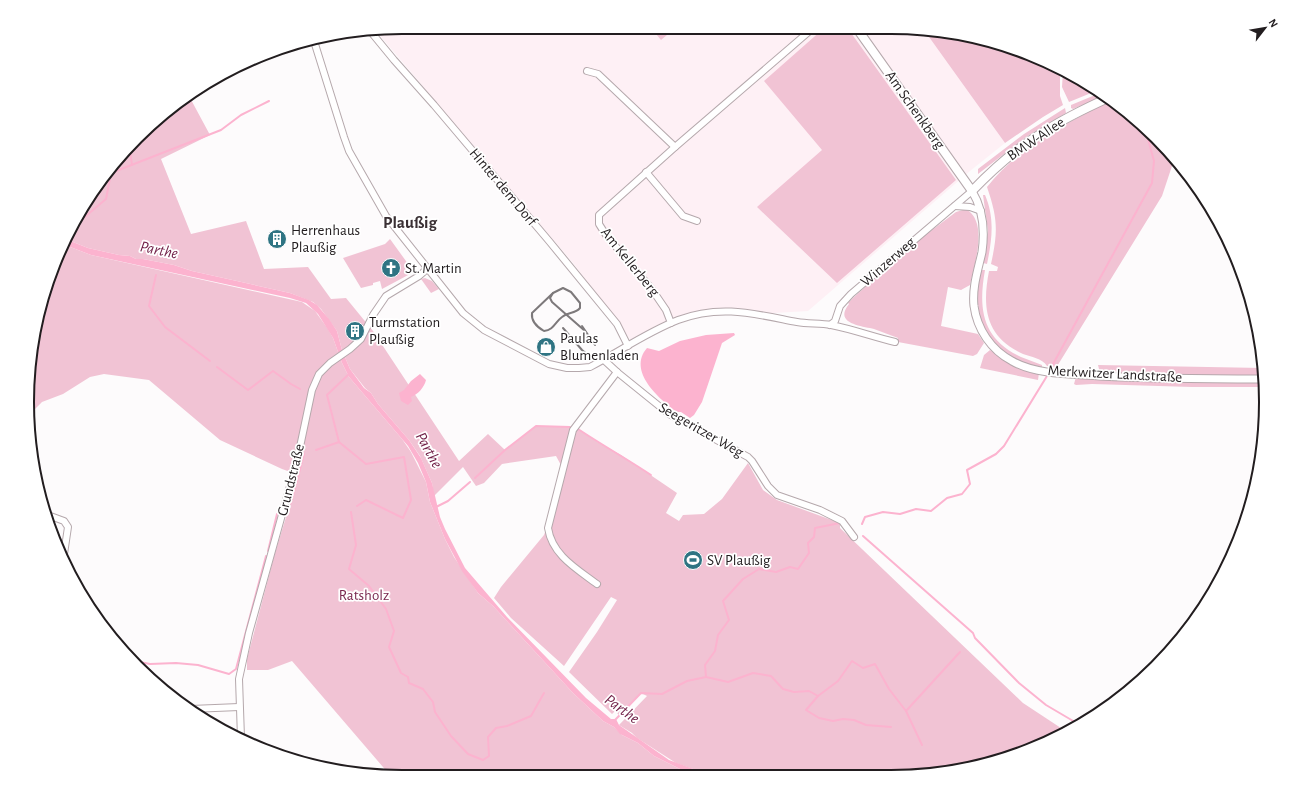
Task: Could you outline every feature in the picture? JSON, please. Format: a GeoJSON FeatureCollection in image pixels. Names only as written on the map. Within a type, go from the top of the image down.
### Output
{"type":"FeatureCollection","features":[{"type":"Feature","properties":{"kind":"main road","name":"Am Schenkberg"},"geometry":{"type":"LineString","coordinates":[[861,34],[972,191]]}},
{"type":"Feature","properties":{"kind":"main road","name":"BMW-Allee"},"geometry":{"type":"LineString","coordinates":[[972,191],[1018,149],[1072,115],[1102,101]]}},
{"type":"Feature","properties":{"kind":"street","name":"Am Kellerberg"},"geometry":{"type":"LineString","coordinates":[[671,323],[666,310],[651,288],[606,235],[599,224],[599,215],[646,172],[806,34]]}},
{"type":"Feature","properties":{"kind":"street","name":"Hinter dem Dorf"},"geometry":{"type":"LineString","coordinates":[[374,35],[439,110],[617,324],[628,346]]}},
{"type":"Feature","properties":{"kind":"street"},"geometry":{"type":"LineString","coordinates":[[315,45],[344,137],[350,151],[386,216],[427,269],[472,322],[542,361],[556,366],[579,368],[590,367],[655,330],[689,317],[717,311],[759,314],[800,322],[830,325],[895,342]]}},
{"type":"Feature","properties":{"kind":"street"},"geometry":{"type":"LineString","coordinates":[[587,71],[598,74],[675,147]]}},
{"type":"Feature","properties":{"kind":"street"},"geometry":{"type":"LineString","coordinates":[[646,172],[683,216],[697,221]]}},
{"type":"Feature","properties":{"kind":"street","name":"Winzerweg"},"geometry":{"type":"LineString","coordinates":[[830,325],[835,321],[840,306],[851,294],[972,191]]}},
{"type":"Feature","properties":{"kind":"street","name":"Merkwitzer Landstraße"},"geometry":{"type":"LineString","coordinates":[[972,191],[981,211],[983,232],[983,243],[974,294],[975,312],[980,328],[991,344],[1002,355],[1013,362],[1024,366],[1050,372],[1122,377],[1258,379]]}},
{"type":"Feature","properties":{"kind":"street"},"geometry":{"type":"LineString","coordinates":[[955,206],[970,207],[981,211]]}},
{"type":"Feature","properties":{"kind":"street","name":"Grundstraße"},"geometry":{"type":"LineString","coordinates":[[241,733],[239,679],[247,641],[297,461],[312,390],[319,374],[361,339],[373,315],[386,296],[419,276],[427,269]]}},
{"type":"Feature","properties":{"kind":"street","name":"Seegeritzer Weg"},"geometry":{"type":"LineString","coordinates":[[604,360],[669,414],[748,457],[768,486],[777,495],[820,510],[842,521],[854,537]]}},
{"type":"Feature","properties":{"kind":"street"},"geometry":{"type":"LineString","coordinates":[[597,584],[562,556],[549,538],[548,528],[573,430],[617,372]]}},
{"type":"Feature","properties":{"kind":"street"},"geometry":{"type":"LineString","coordinates":[[53,517],[64,521],[68,528],[65,549]]}},
{"type":"Feature","properties":{"kind":"street"},"geometry":{"type":"LineString","coordinates":[[199,709],[239,707]]}},
{"type":"Feature","properties":{"kind":"shaded area"},"geometry":{"type":"Polygon","coordinates":[[[891,34],[928,36],[1005,143],[970,171],[808,311],[759,314],[732,311],[689,317],[633,343],[573,263],[379,35],[891,34]]]}},
{"type":"Feature","properties":{"kind":"shaded area"},"geometry":{"type":"Polygon","coordinates":[[[71,241],[88,248],[130,256],[136,259],[174,265],[192,271],[290,293],[309,300],[317,305],[337,331],[342,350],[350,369],[364,388],[371,393],[378,404],[409,440],[421,458],[432,483],[440,517],[465,568],[507,617],[586,698],[611,719],[616,719],[619,725],[669,760],[696,770],[682,770],[654,756],[638,743],[620,734],[614,727],[603,721],[573,693],[493,606],[478,593],[462,571],[445,539],[430,502],[426,482],[418,463],[408,446],[349,377],[333,338],[318,314],[306,303],[290,298],[91,255],[69,246],[71,241]]]}},
{"type":"Feature","properties":{"kind":"shaded area"},"geometry":{"type":"Polygon","coordinates":[[[734,333],[735,335],[722,343],[702,402],[694,415],[690,418],[681,412],[677,412],[662,400],[654,392],[643,375],[641,366],[642,357],[647,348],[659,351],[680,341],[706,335],[734,333]]]}},
{"type":"Feature","properties":{"kind":"shaded area"},"geometry":{"type":"Polygon","coordinates":[[[420,374],[426,380],[424,386],[411,397],[412,401],[408,405],[401,401],[399,393],[420,374]]]}},
{"type":"Feature","properties":{"kind":"green space"},"geometry":{"type":"Polygon","coordinates":[[[656,34],[668,34],[661,40],[656,34]]]}},
{"type":"Feature","properties":{"kind":"green space"},"geometry":{"type":"Polygon","coordinates":[[[817,34],[852,34],[956,180],[837,283],[757,207],[822,150],[764,81],[817,34]]]}},
{"type":"Feature","properties":{"kind":"green space"},"geometry":{"type":"Polygon","coordinates":[[[928,36],[963,41],[986,47],[1032,62],[1060,75],[1060,96],[1063,105],[1005,143],[928,36]]]}},
{"type":"Feature","properties":{"kind":"green space"},"geometry":{"type":"Polygon","coordinates":[[[1063,77],[1091,93],[1069,102],[1062,87],[1063,77]]]}},
{"type":"Feature","properties":{"kind":"green space"},"geometry":{"type":"Polygon","coordinates":[[[1094,95],[1098,98],[1073,109],[1071,108],[1071,105],[1094,95]]]}},
{"type":"Feature","properties":{"kind":"green space"},"geometry":{"type":"Polygon","coordinates":[[[191,101],[210,135],[161,159],[191,234],[246,221],[264,269],[308,267],[331,299],[346,298],[373,331],[459,461],[488,434],[505,450],[536,426],[570,427],[578,429],[621,455],[677,493],[666,513],[679,521],[683,515],[704,514],[722,499],[748,463],[763,490],[777,500],[840,523],[840,528],[1023,703],[1061,728],[1032,742],[1009,750],[963,763],[939,767],[891,770],[696,770],[676,763],[619,725],[647,696],[641,693],[619,715],[615,711],[612,714],[569,672],[617,600],[611,597],[564,666],[511,618],[494,598],[501,587],[544,535],[562,467],[556,456],[502,464],[484,483],[476,486],[463,467],[434,496],[432,483],[420,456],[409,440],[350,369],[342,350],[337,331],[321,309],[313,302],[290,293],[192,271],[174,265],[136,259],[130,256],[88,248],[71,241],[83,218],[110,178],[125,159],[159,125],[191,101]]]}},
{"type":"Feature","properties":{"kind":"green space"},"geometry":{"type":"Polygon","coordinates":[[[1106,103],[1134,125],[1172,165],[1162,196],[1056,368],[1047,366],[1039,359],[1023,354],[1010,347],[994,330],[989,320],[986,297],[989,271],[997,271],[998,267],[991,264],[995,243],[996,226],[987,187],[1028,148],[1044,137],[1106,103]]]}},
{"type":"Feature","properties":{"kind":"green space"},"geometry":{"type":"Polygon","coordinates":[[[1065,108],[1066,113],[1026,137],[978,174],[978,169],[1024,134],[1065,108]]]}},
{"type":"Feature","properties":{"kind":"green space"},"geometry":{"type":"Polygon","coordinates":[[[983,195],[985,195],[988,204],[992,229],[987,264],[983,263],[988,231],[983,195]]]}},
{"type":"Feature","properties":{"kind":"green space"},"geometry":{"type":"Polygon","coordinates":[[[966,209],[973,215],[977,224],[977,256],[970,285],[961,290],[948,287],[941,326],[978,334],[984,343],[977,354],[973,356],[898,342],[898,338],[874,329],[851,323],[847,320],[844,316],[845,311],[849,304],[848,303],[854,297],[920,239],[956,212],[966,209]]]}},
{"type":"Feature","properties":{"kind":"green space"},"geometry":{"type":"Polygon","coordinates":[[[390,239],[411,268],[410,274],[382,289],[380,281],[373,283],[373,285],[361,288],[343,258],[385,244],[390,239]]]}},
{"type":"Feature","properties":{"kind":"green space","name":"Ratsholz"},"geometry":{"type":"Polygon","coordinates":[[[69,246],[91,255],[302,302],[315,311],[328,329],[349,377],[402,439],[411,452],[426,482],[430,502],[445,539],[454,557],[478,593],[493,606],[573,693],[603,721],[614,727],[622,735],[638,743],[654,756],[682,770],[385,769],[292,661],[268,670],[247,670],[247,659],[275,553],[299,475],[282,469],[220,440],[149,380],[104,374],[90,377],[63,394],[42,402],[34,410],[37,354],[41,330],[54,284],[69,246]]]}},
{"type":"Feature","properties":{"kind":"green space"},"geometry":{"type":"Polygon","coordinates":[[[981,270],[985,270],[982,298],[983,310],[991,332],[1008,350],[1042,365],[1042,368],[1018,360],[999,347],[991,338],[980,317],[978,304],[981,270]]]}},
{"type":"Feature","properties":{"kind":"green space"},"geometry":{"type":"Polygon","coordinates":[[[425,278],[432,281],[439,289],[431,293],[421,279],[425,278]]]}},
{"type":"Feature","properties":{"kind":"green space"},"geometry":{"type":"Polygon","coordinates":[[[990,350],[1012,365],[1039,373],[1038,380],[980,368],[984,355],[990,350]]]}},
{"type":"Feature","properties":{"kind":"green space"},"geometry":{"type":"Polygon","coordinates":[[[1098,365],[1257,368],[1258,376],[1194,377],[1100,373],[1098,365]]]}},
{"type":"Feature","properties":{"kind":"green space"},"geometry":{"type":"Polygon","coordinates":[[[1076,377],[1258,382],[1258,387],[1192,387],[1074,384],[1076,377]]]}},
{"type":"Feature","properties":{"kind":"waterway"},"geometry":{"type":"LineString","coordinates":[[115,171],[221,130],[241,115],[269,101]]}},
{"type":"Feature","properties":{"kind":"waterway"},"geometry":{"type":"LineString","coordinates":[[1052,366],[1152,183],[1154,161],[1148,139]]}},
{"type":"Feature","properties":{"kind":"waterway"},"geometry":{"type":"LineString","coordinates":[[130,154],[132,165]]}},
{"type":"Feature","properties":{"kind":"waterway"},"geometry":{"type":"LineString","coordinates":[[83,219],[106,199],[110,178]]}},
{"type":"Feature","properties":{"kind":"waterway"},"geometry":{"type":"LineString","coordinates":[[156,275],[149,306],[165,327],[210,361]]}},
{"type":"Feature","properties":{"kind":"waterway"},"geometry":{"type":"LineString","coordinates":[[217,367],[248,390],[273,371],[300,389]]}},
{"type":"Feature","properties":{"kind":"waterway"},"geometry":{"type":"LineString","coordinates":[[349,374],[327,395],[339,442],[366,464],[404,457],[411,500],[403,518],[366,500],[357,506]]}},
{"type":"Feature","properties":{"kind":"waterway"},"geometry":{"type":"LineString","coordinates":[[862,524],[865,517],[883,512],[900,514],[916,509],[931,511],[947,498],[962,494],[970,484],[967,470],[996,454],[1004,446],[1047,376]]}},
{"type":"Feature","properties":{"kind":"waterway"},"geometry":{"type":"LineString","coordinates":[[475,478],[505,450],[536,426],[570,427]]}},
{"type":"Feature","properties":{"kind":"waterway"},"geometry":{"type":"LineString","coordinates":[[578,429],[651,475]]}},
{"type":"Feature","properties":{"kind":"waterway"},"geometry":{"type":"LineString","coordinates":[[316,450],[339,442]]}},
{"type":"Feature","properties":{"kind":"waterway"},"geometry":{"type":"LineString","coordinates":[[291,503],[304,454]]}},
{"type":"Feature","properties":{"kind":"waterway"},"geometry":{"type":"LineString","coordinates":[[436,507],[448,501],[470,482]]}},
{"type":"Feature","properties":{"kind":"waterway"},"geometry":{"type":"LineString","coordinates":[[351,512],[356,545],[349,569],[369,586],[386,609],[394,631],[389,647],[401,673],[408,677],[409,683],[423,689],[433,702],[435,712],[451,736],[468,754],[483,760],[489,756],[488,737],[496,728],[507,726],[531,716],[544,693]]}},
{"type":"Feature","properties":{"kind":"waterway"},"geometry":{"type":"LineString","coordinates":[[268,551],[277,514]]}},
{"type":"Feature","properties":{"kind":"waterway","name":"Parthe"},"geometry":{"type":"LineString","coordinates":[[615,720],[641,693],[662,694],[687,681],[706,677],[705,665],[715,651],[718,635],[729,620],[723,601],[743,579],[759,569],[776,572],[790,567],[798,569],[809,553],[808,543],[814,537],[815,528],[840,523]]}},
{"type":"Feature","properties":{"kind":"waterway"},"geometry":{"type":"LineString","coordinates":[[863,536],[973,633],[975,638],[1019,683],[1046,705],[1074,721]]}},
{"type":"Feature","properties":{"kind":"waterway"},"geometry":{"type":"LineString","coordinates":[[142,662],[198,665],[229,674],[236,669],[266,556]]}},
{"type":"Feature","properties":{"kind":"waterway"},"geometry":{"type":"LineString","coordinates":[[906,711],[960,652]]}},
{"type":"Feature","properties":{"kind":"waterway"},"geometry":{"type":"LineString","coordinates":[[706,677],[728,682],[753,673],[771,676],[783,689],[794,692],[809,691],[818,696],[838,681],[852,661],[863,668],[875,664],[889,689],[906,711],[922,745]]}},
{"type":"Feature","properties":{"kind":"waterway"},"geometry":{"type":"LineString","coordinates":[[818,696],[806,710],[819,718],[833,721],[843,719],[854,720],[866,725],[891,727]]}},
{"type":"Feature","properties":{"kind":"railway"},"geometry":{"type":"LineString","coordinates":[[563,288],[571,292],[580,303],[580,308],[564,315],[550,329],[544,331],[535,324],[532,319],[532,313],[553,293],[563,288]]}},
{"type":"Feature","properties":{"kind":"railway"},"geometry":{"type":"LineString","coordinates":[[553,293],[550,298],[552,302],[585,331]]}},
{"type":"Feature","properties":{"kind":"railway"},"geometry":{"type":"LineString","coordinates":[[582,326],[595,345]]}},
{"type":"Feature","properties":{"kind":"railway"},"geometry":{"type":"LineString","coordinates":[[563,328],[588,355]]}},
{"type":"Feature","properties":{"kind":"place","name":"Herrenhaus Plaußig"},"geometry":{"type":"Point","coordinates":[277,239]}},
{"type":"Feature","properties":{"kind":"place","name":"St. Martin"},"geometry":{"type":"Point","coordinates":[391,268]}},
{"type":"Feature","properties":{"kind":"place","name":"Turmstation Plaußig"},"geometry":{"type":"Point","coordinates":[355,331]}},
{"type":"Feature","properties":{"kind":"place","name":"Paulas Blumenladen"},"geometry":{"type":"Point","coordinates":[546,347]}},
{"type":"Feature","properties":{"kind":"place","name":"SV Plaußig"},"geometry":{"type":"Point","coordinates":[693,560]}},
{"type":"Feature","properties":{"kind":"district","name":"Plaußig"},"geometry":{"type":"Point","coordinates":[410,222]}}]}
